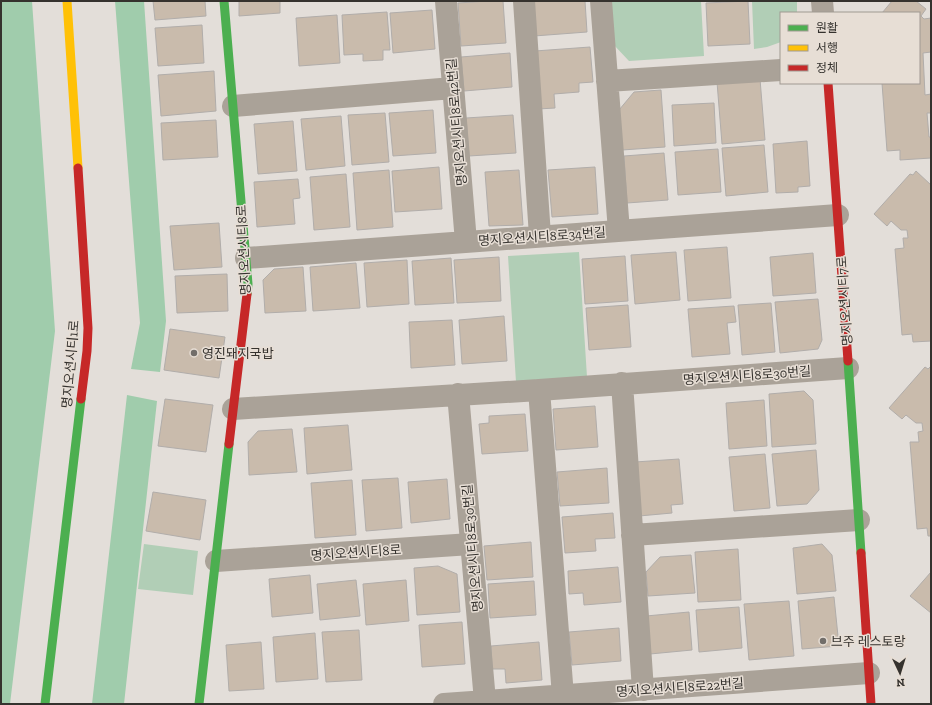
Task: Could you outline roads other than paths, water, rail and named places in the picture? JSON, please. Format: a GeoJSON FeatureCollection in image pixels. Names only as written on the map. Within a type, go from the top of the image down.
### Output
{"type":"FeatureCollection","features":[{"type":"Feature","properties":{"kind":"street","name":"명지오션시티1로"},"geometry":{"type":"LineString","coordinates":[[45,704],[87,351],[67,1]]}},
{"type":"Feature","properties":{"kind":"street","name":"명지오션시티8로"},"geometry":{"type":"LineString","coordinates":[[200,704],[248,284],[224,1]]}},
{"type":"Feature","properties":{"kind":"street","name":"명지오션시티8로42번길"},"geometry":{"type":"LineString","coordinates":[[446,1],[466,242]]}},
{"type":"Feature","properties":{"kind":"street"},"geometry":{"type":"LineString","coordinates":[[524,1],[540,236]]}},
{"type":"Feature","properties":{"kind":"street"},"geometry":{"type":"LineString","coordinates":[[601,1],[619,231]]}},
{"type":"Feature","properties":{"kind":"street"},"geometry":{"type":"LineString","coordinates":[[822,1],[823,12]]}},
{"type":"Feature","properties":{"kind":"street"},"geometry":{"type":"LineString","coordinates":[[607,81],[780,70]]}},
{"type":"Feature","properties":{"kind":"street","name":"명지오션시티7로"},"geometry":{"type":"LineString","coordinates":[[828,84],[871,704]]}},
{"type":"Feature","properties":{"kind":"street"},"geometry":{"type":"LineString","coordinates":[[233,106],[453,88]]}},
{"type":"Feature","properties":{"kind":"street","name":"명지오션시티8로34번길"},"geometry":{"type":"LineString","coordinates":[[246,258],[838,215]]}},
{"type":"Feature","properties":{"kind":"street","name":"명지오션시티8로30번길"},"geometry":{"type":"LineString","coordinates":[[233,409],[539,390],[848,368]]}},
{"type":"Feature","properties":{"kind":"street"},"geometry":{"type":"LineString","coordinates":[[622,384],[643,690]]}},
{"type":"Feature","properties":{"kind":"street"},"geometry":{"type":"LineString","coordinates":[[539,390],[561,699]]}},
{"type":"Feature","properties":{"kind":"street","name":"명지오션시티8로30번길"},"geometry":{"type":"LineString","coordinates":[[458,394],[485,701]]}},
{"type":"Feature","properties":{"kind":"street"},"geometry":{"type":"LineString","coordinates":[[632,535],[859,520]]}},
{"type":"Feature","properties":{"kind":"street","name":"명지오션시티8로"},"geometry":{"type":"LineString","coordinates":[[216,561],[471,544]]}},
{"type":"Feature","properties":{"kind":"street","name":"명지오션시티8로22번길"},"geometry":{"type":"LineString","coordinates":[[444,704],[485,701],[561,699],[643,690],[869,673]]}},
{"type":"Feature","properties":{"kind":"place","name":"영진돼지국밥"},"geometry":{"type":"Point","coordinates":[194,353]}},
{"type":"Feature","properties":{"kind":"place","name":"브주 레스토랑"},"geometry":{"type":"Point","coordinates":[823,641]}}]}
